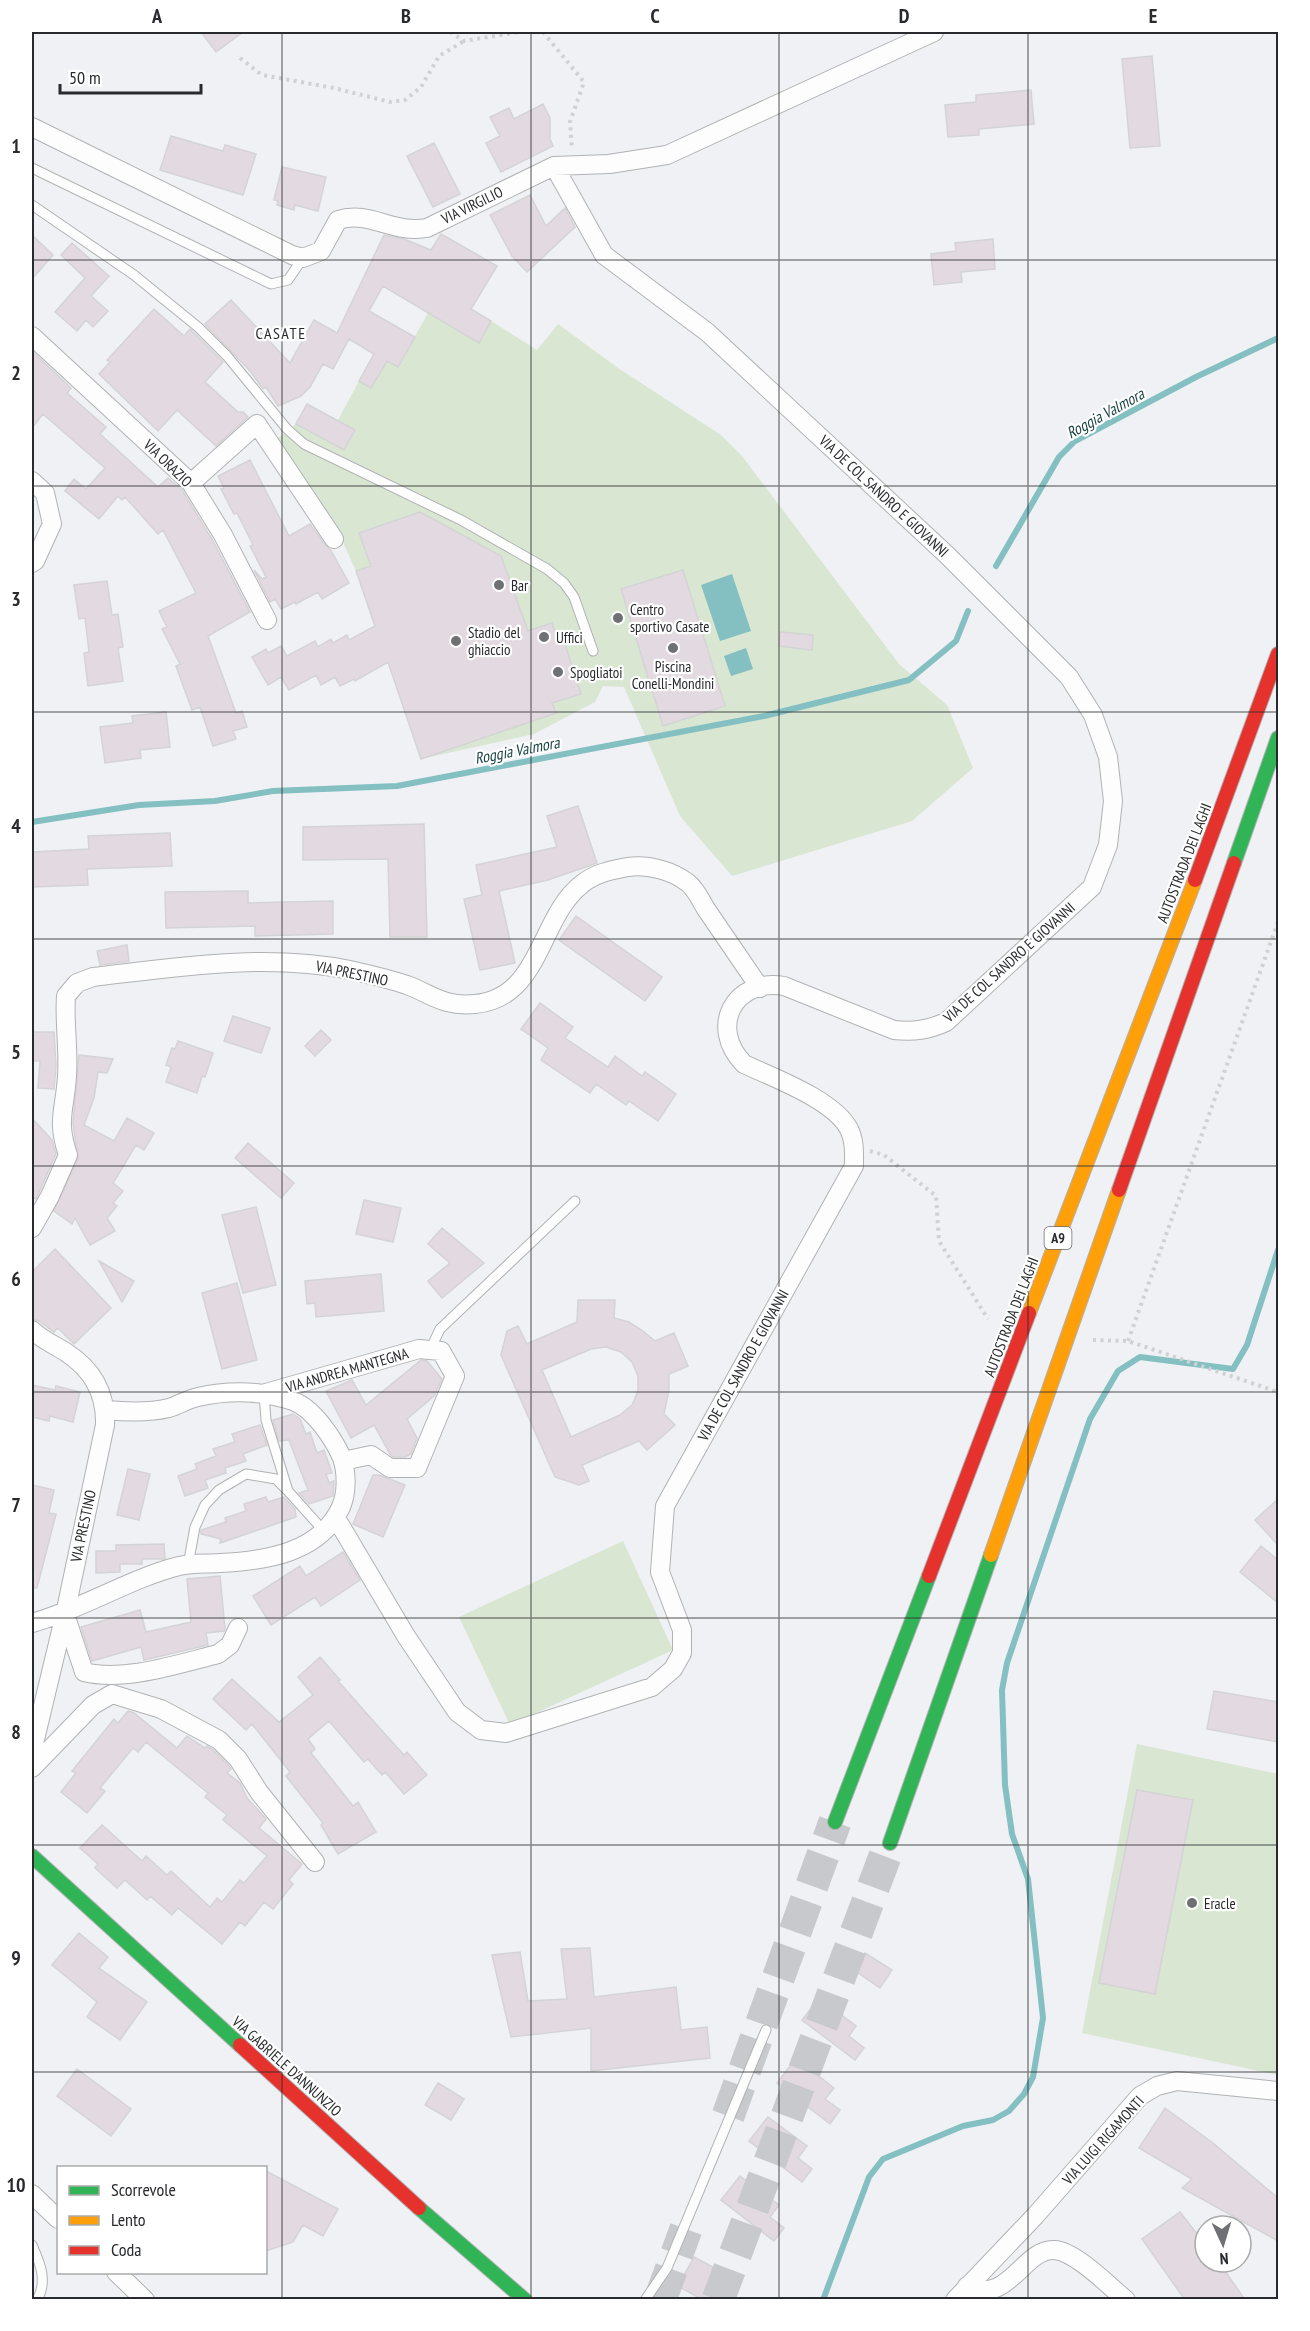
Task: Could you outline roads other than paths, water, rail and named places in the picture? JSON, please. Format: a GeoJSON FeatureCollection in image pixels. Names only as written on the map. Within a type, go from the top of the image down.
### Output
{"type":"FeatureCollection","features":[{"type":"Feature","properties":{"kind":"main road","name":"AUTOSTRADA DEI LAGHI"},"geometry":{"type":"LineString","coordinates":[[835,1822],[1242,756],[1278,654]]}},
{"type":"Feature","properties":{"kind":"main road"},"geometry":{"type":"LineString","coordinates":[[890,1843],[1278,738]]}},
{"type":"Feature","properties":{"kind":"main road","name":"VIA GABRIELE D'ANNUNZIO"},"geometry":{"type":"LineString","coordinates":[[32,1856],[470,2254],[524,2299]]}},
{"type":"Feature","properties":{"kind":"street","name":"VIA VIRGILIO"},"geometry":{"type":"LineString","coordinates":[[303,258],[321,251],[338,220],[351,216],[404,230],[426,228],[554,166],[609,164],[667,155],[934,32]]}},
{"type":"Feature","properties":{"kind":"street"},"geometry":{"type":"LineString","coordinates":[[32,127],[292,255],[303,258]]}},
{"type":"Feature","properties":{"kind":"street","name":"VIA DE COL SANDRO E GIOVANNI"},"geometry":{"type":"LineString","coordinates":[[329,1524],[457,1712],[481,1730],[506,1733],[652,1687],[673,1669],[682,1653],[682,1630],[660,1572],[665,1506],[854,1166],[855,1148],[850,1130],[840,1115],[825,1104],[744,1064],[728,1042],[726,1028],[728,1015],[735,1002],[744,993],[770,984],[784,986],[894,1030],[912,1032],[930,1029],[946,1022],[1092,887],[1108,845],[1113,801],[1108,757],[1093,715],[1069,677],[947,555],[707,332],[604,255],[554,166]]}},
{"type":"Feature","properties":{"kind":"street","name":"VIA ORAZIO"},"geometry":{"type":"LineString","coordinates":[[32,336],[191,483],[223,535],[267,620]]}},
{"type":"Feature","properties":{"kind":"street"},"geometry":{"type":"LineString","coordinates":[[191,483],[257,424],[334,539]]}},
{"type":"Feature","properties":{"kind":"street"},"geometry":{"type":"LineString","coordinates":[[32,481],[45,493],[52,524],[32,563]]}},
{"type":"Feature","properties":{"kind":"street","name":"VIA PRESTINO"},"geometry":{"type":"LineString","coordinates":[[32,1228],[50,1196],[68,1155],[61,1134],[67,1076],[66,996],[77,983],[93,977],[194,965],[295,961],[351,970],[396,982],[453,1005],[478,1004],[501,996],[520,982],[534,961],[562,904],[582,884],[608,870],[636,866],[664,870],[689,884],[760,988]]}},
{"type":"Feature","properties":{"kind":"street","name":"VIA PRESTINO"},"geometry":{"type":"LineString","coordinates":[[32,1752],[65,1614],[105,1425],[106,1410],[100,1389],[89,1370],[68,1353],[34,1337]]}},
{"type":"Feature","properties":{"kind":"street","name":"VIA ANDREA MANTEGNA"},"geometry":{"type":"LineString","coordinates":[[264,1394],[419,1349],[441,1351],[454,1376],[417,1468],[390,1468],[371,1455],[343,1461]]}},
{"type":"Feature","properties":{"kind":"street","name":"VIA ANDREA MANTEGNA"},"geometry":{"type":"LineString","coordinates":[[106,1410],[131,1413],[169,1408],[197,1397],[230,1392],[264,1394],[295,1402],[316,1419],[332,1440],[343,1461],[346,1484],[344,1499],[329,1524]]}},
{"type":"Feature","properties":{"kind":"street"},"geometry":{"type":"LineString","coordinates":[[32,1623],[65,1614],[140,1580],[181,1566],[256,1561],[289,1553],[315,1538],[329,1524]]}},
{"type":"Feature","properties":{"kind":"street"},"geometry":{"type":"LineString","coordinates":[[65,1614],[84,1672],[101,1676],[118,1676],[218,1653],[230,1644],[238,1628]]}},
{"type":"Feature","properties":{"kind":"street"},"geometry":{"type":"LineString","coordinates":[[32,1768],[93,1705],[112,1694],[161,1709],[219,1740],[238,1759],[259,1792],[315,1862]]}},
{"type":"Feature","properties":{"kind":"street","name":"VIA LUIGI RIGAMONTI"},"geometry":{"type":"LineString","coordinates":[[961,2293],[1035,2216],[1140,2096],[1158,2086],[1177,2081],[1278,2091]]}},
{"type":"Feature","properties":{"kind":"street"},"geometry":{"type":"LineString","coordinates":[[32,2194],[57,2218]]}},
{"type":"Feature","properties":{"kind":"street","name":"VIA LUIGI RIGAMONTI"},"geometry":{"type":"LineString","coordinates":[[961,2293],[991,2290],[1003,2284],[1040,2254],[1052,2250],[1065,2253],[1126,2300]]}},
{"type":"Feature","properties":{"kind":"street"},"geometry":{"type":"LineString","coordinates":[[118,2274],[143,2298]]}},
{"type":"Feature","properties":{"kind":"lane"},"geometry":{"type":"LineString","coordinates":[[32,168],[271,284],[288,280],[303,258]]}},
{"type":"Feature","properties":{"kind":"lane"},"geometry":{"type":"LineString","coordinates":[[32,205],[134,275],[198,327],[227,356],[287,429],[304,444],[461,520],[547,569],[564,583],[574,597],[593,651]]}},
{"type":"Feature","properties":{"kind":"lane"},"geometry":{"type":"LineString","coordinates":[[430,1350],[440,1329],[575,1201]]}},
{"type":"Feature","properties":{"kind":"lane"},"geometry":{"type":"LineString","coordinates":[[264,1394],[266,1420],[288,1491]]}},
{"type":"Feature","properties":{"kind":"lane"},"geometry":{"type":"LineString","coordinates":[[188,1565],[195,1527],[205,1505],[219,1490],[246,1474],[276,1479],[329,1524]]}},
{"type":"Feature","properties":{"kind":"lane"},"geometry":{"type":"LineString","coordinates":[[645,2300],[667,2268],[766,2030]]}},
{"type":"Feature","properties":{"kind":"lane"},"geometry":{"type":"LineString","coordinates":[[32,2245],[43,2279],[42,2290],[37,2300]]}},
{"type":"Feature","properties":{"kind":"water"},"geometry":{"type":"Polygon","coordinates":[[[732,574],[751,631],[720,641],[701,585],[732,574]]]}},
{"type":"Feature","properties":{"kind":"water"},"geometry":{"type":"Polygon","coordinates":[[[746,648],[753,669],[731,676],[724,656],[746,648]]]}},
{"type":"Feature","properties":{"kind":"waterway","name":"Roggia Valmora"},"geometry":{"type":"LineString","coordinates":[[996,566],[1059,457],[1075,441],[1196,377],[1278,338]]}},
{"type":"Feature","properties":{"kind":"waterway","name":"Roggia Valmora"},"geometry":{"type":"LineString","coordinates":[[32,822],[139,805],[215,801],[273,791],[397,786],[764,716],[909,680],[956,641],[968,611]]}},
{"type":"Feature","properties":{"kind":"waterway"},"geometry":{"type":"LineString","coordinates":[[823,2300],[869,2177],[883,2159],[963,2126],[993,2120],[1009,2111],[1024,2094],[1033,2077],[1043,2018],[1028,1879],[1012,1834],[1005,1785],[1002,1690],[1007,1663],[1090,1419],[1118,1371],[1140,1357],[1233,1369],[1247,1345],[1278,1250]]}},
{"type":"Feature","properties":{"kind":"tunnel"},"geometry":{"type":"LineString","coordinates":[[728,2116],[835,1822]]}},
{"type":"Feature","properties":{"kind":"tunnel"},"geometry":{"type":"LineString","coordinates":[[718,2300],[890,1843]]}},
{"type":"Feature","properties":{"kind":"tunnel"},"geometry":{"type":"LineString","coordinates":[[660,2300],[686,2229]]}},
{"type":"Feature","properties":{"kind":"place","name":"Bar"},"geometry":{"type":"Point","coordinates":[499,585]}},
{"type":"Feature","properties":{"kind":"place","name":"Centro sportivo Casate"},"geometry":{"type":"Point","coordinates":[618,618]}},
{"type":"Feature","properties":{"kind":"place","name":"Uffici"},"geometry":{"type":"Point","coordinates":[544,637]}},
{"type":"Feature","properties":{"kind":"place","name":"Stadio del ghiaccio"},"geometry":{"type":"Point","coordinates":[456,641]}},
{"type":"Feature","properties":{"kind":"place","name":"Piscina Conelli-Mondini"},"geometry":{"type":"Point","coordinates":[673,648]}},
{"type":"Feature","properties":{"kind":"place","name":"Spogliatoi"},"geometry":{"type":"Point","coordinates":[558,672]}},
{"type":"Feature","properties":{"kind":"place","name":"Eracle"},"geometry":{"type":"Point","coordinates":[1192,1903]}},
{"type":"Feature","properties":{"kind":"district","name":"CASATE"},"geometry":{"type":"Point","coordinates":[281,333]}}]}
